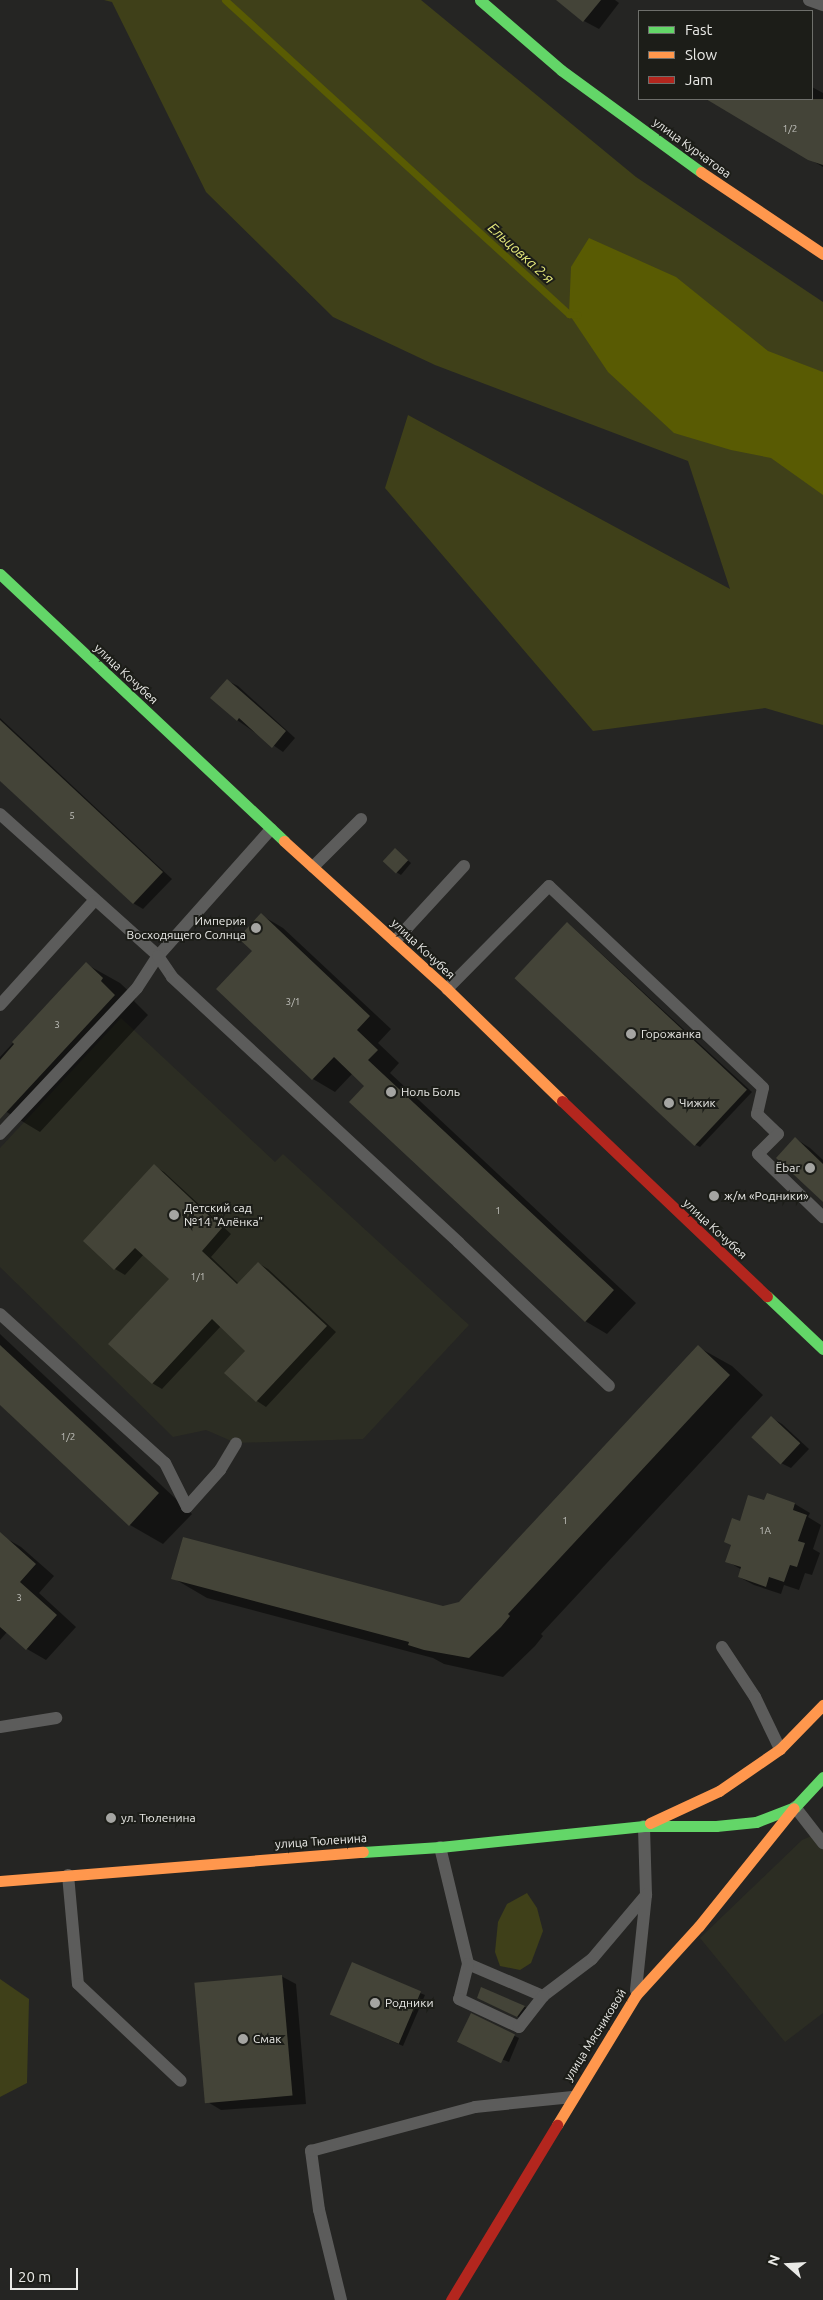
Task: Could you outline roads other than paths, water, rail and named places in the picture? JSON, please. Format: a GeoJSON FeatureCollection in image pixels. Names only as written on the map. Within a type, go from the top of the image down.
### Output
{"type":"FeatureCollection","features":[{"type":"Feature","properties":{"kind":"street","name":"улица Курчатова"},"geometry":{"type":"LineString","coordinates":[[480,0],[561,70],[730,192],[823,254]]}},
{"type":"Feature","properties":{"kind":"street","name":"улица Кочубея"},"geometry":{"type":"LineString","coordinates":[[0,574],[271,829],[447,989],[629,1166],[823,1348]]}},
{"type":"Feature","properties":{"kind":"street"},"geometry":{"type":"LineString","coordinates":[[644,1826],[719,1791],[780,1749],[823,1705]]}},
{"type":"Feature","properties":{"kind":"street","name":"улица Мясниковой"},"geometry":{"type":"LineString","coordinates":[[450,2300],[572,2097],[636,1995],[699,1926],[795,1807],[823,1776]]}},
{"type":"Feature","properties":{"kind":"street","name":"улица Мясниковой"},"geometry":{"type":"LineString","coordinates":[[644,1826],[716,1826],[756,1822],[795,1807]]}},
{"type":"Feature","properties":{"kind":"street","name":"улица Тюленина"},"geometry":{"type":"LineString","coordinates":[[0,1881],[440,1847],[644,1826]]}},
{"type":"Feature","properties":{"kind":"lane"},"geometry":{"type":"LineString","coordinates":[[810,0],[823,5]]}},
{"type":"Feature","properties":{"kind":"lane"},"geometry":{"type":"LineString","coordinates":[[0,814],[94,901],[158,956],[172,978],[452,1237],[608,1386]]}},
{"type":"Feature","properties":{"kind":"lane"},"geometry":{"type":"LineString","coordinates":[[313,867],[361,819]]}},
{"type":"Feature","properties":{"kind":"lane"},"geometry":{"type":"LineString","coordinates":[[0,1134],[138,988],[158,956],[271,829]]}},
{"type":"Feature","properties":{"kind":"lane"},"geometry":{"type":"LineString","coordinates":[[395,942],[464,866]]}},
{"type":"Feature","properties":{"kind":"lane"},"geometry":{"type":"LineString","coordinates":[[447,989],[549,886],[763,1088],[758,1114],[778,1134],[758,1154],[823,1216]]}},
{"type":"Feature","properties":{"kind":"lane"},"geometry":{"type":"LineString","coordinates":[[0,1006],[94,901]]}},
{"type":"Feature","properties":{"kind":"lane"},"geometry":{"type":"LineString","coordinates":[[0,1314],[164,1463],[187,1507],[220,1470],[236,1443]]}},
{"type":"Feature","properties":{"kind":"lane"},"geometry":{"type":"LineString","coordinates":[[722,1647],[755,1698],[780,1749]]}},
{"type":"Feature","properties":{"kind":"lane"},"geometry":{"type":"LineString","coordinates":[[0,1726],[56,1718]]}},
{"type":"Feature","properties":{"kind":"lane"},"geometry":{"type":"LineString","coordinates":[[795,1807],[823,1843]]}},
{"type":"Feature","properties":{"kind":"lane"},"geometry":{"type":"LineString","coordinates":[[636,1995],[646,1895],[644,1826]]}},
{"type":"Feature","properties":{"kind":"lane"},"geometry":{"type":"LineString","coordinates":[[440,1847],[468,1964],[459,1999],[519,2027],[543,1996],[592,1959],[646,1895]]}},
{"type":"Feature","properties":{"kind":"lane"},"geometry":{"type":"LineString","coordinates":[[68,1875],[78,1984],[181,2081]]}},
{"type":"Feature","properties":{"kind":"lane"},"geometry":{"type":"LineString","coordinates":[[468,1964],[543,1996]]}},
{"type":"Feature","properties":{"kind":"lane"},"geometry":{"type":"LineString","coordinates":[[341,2300],[319,2210],[311,2151],[475,2108],[572,2097]]}},
{"type":"Feature","properties":{"kind":"waterway","name":"Ельцовка 2-я"},"geometry":{"type":"LineString","coordinates":[[225,0],[569,314],[578,315]]}},
{"type":"Feature","properties":{"kind":"place","name":"Империя Восходящего Солнца"},"geometry":{"type":"Point","coordinates":[256,928]}},
{"type":"Feature","properties":{"kind":"place","name":"Горожанка"},"geometry":{"type":"Point","coordinates":[631,1034]}},
{"type":"Feature","properties":{"kind":"place","name":"Ноль Боль"},"geometry":{"type":"Point","coordinates":[391,1092]}},
{"type":"Feature","properties":{"kind":"place","name":"Чижик"},"geometry":{"type":"Point","coordinates":[669,1103]}},
{"type":"Feature","properties":{"kind":"place","name":"Ёbar"},"geometry":{"type":"Point","coordinates":[810,1168]}},
{"type":"Feature","properties":{"kind":"place","name":"ж/м «Родники»"},"geometry":{"type":"Point","coordinates":[714,1196]}},
{"type":"Feature","properties":{"kind":"place","name":"Детский сад №14 \"Алёнка\""},"geometry":{"type":"Point","coordinates":[174,1215]}},
{"type":"Feature","properties":{"kind":"place","name":"ул. Тюленина"},"geometry":{"type":"Point","coordinates":[111,1818]}},
{"type":"Feature","properties":{"kind":"place","name":"Родники"},"geometry":{"type":"Point","coordinates":[375,2003]}},
{"type":"Feature","properties":{"kind":"place","name":"Смак"},"geometry":{"type":"Point","coordinates":[243,2039]}}]}
